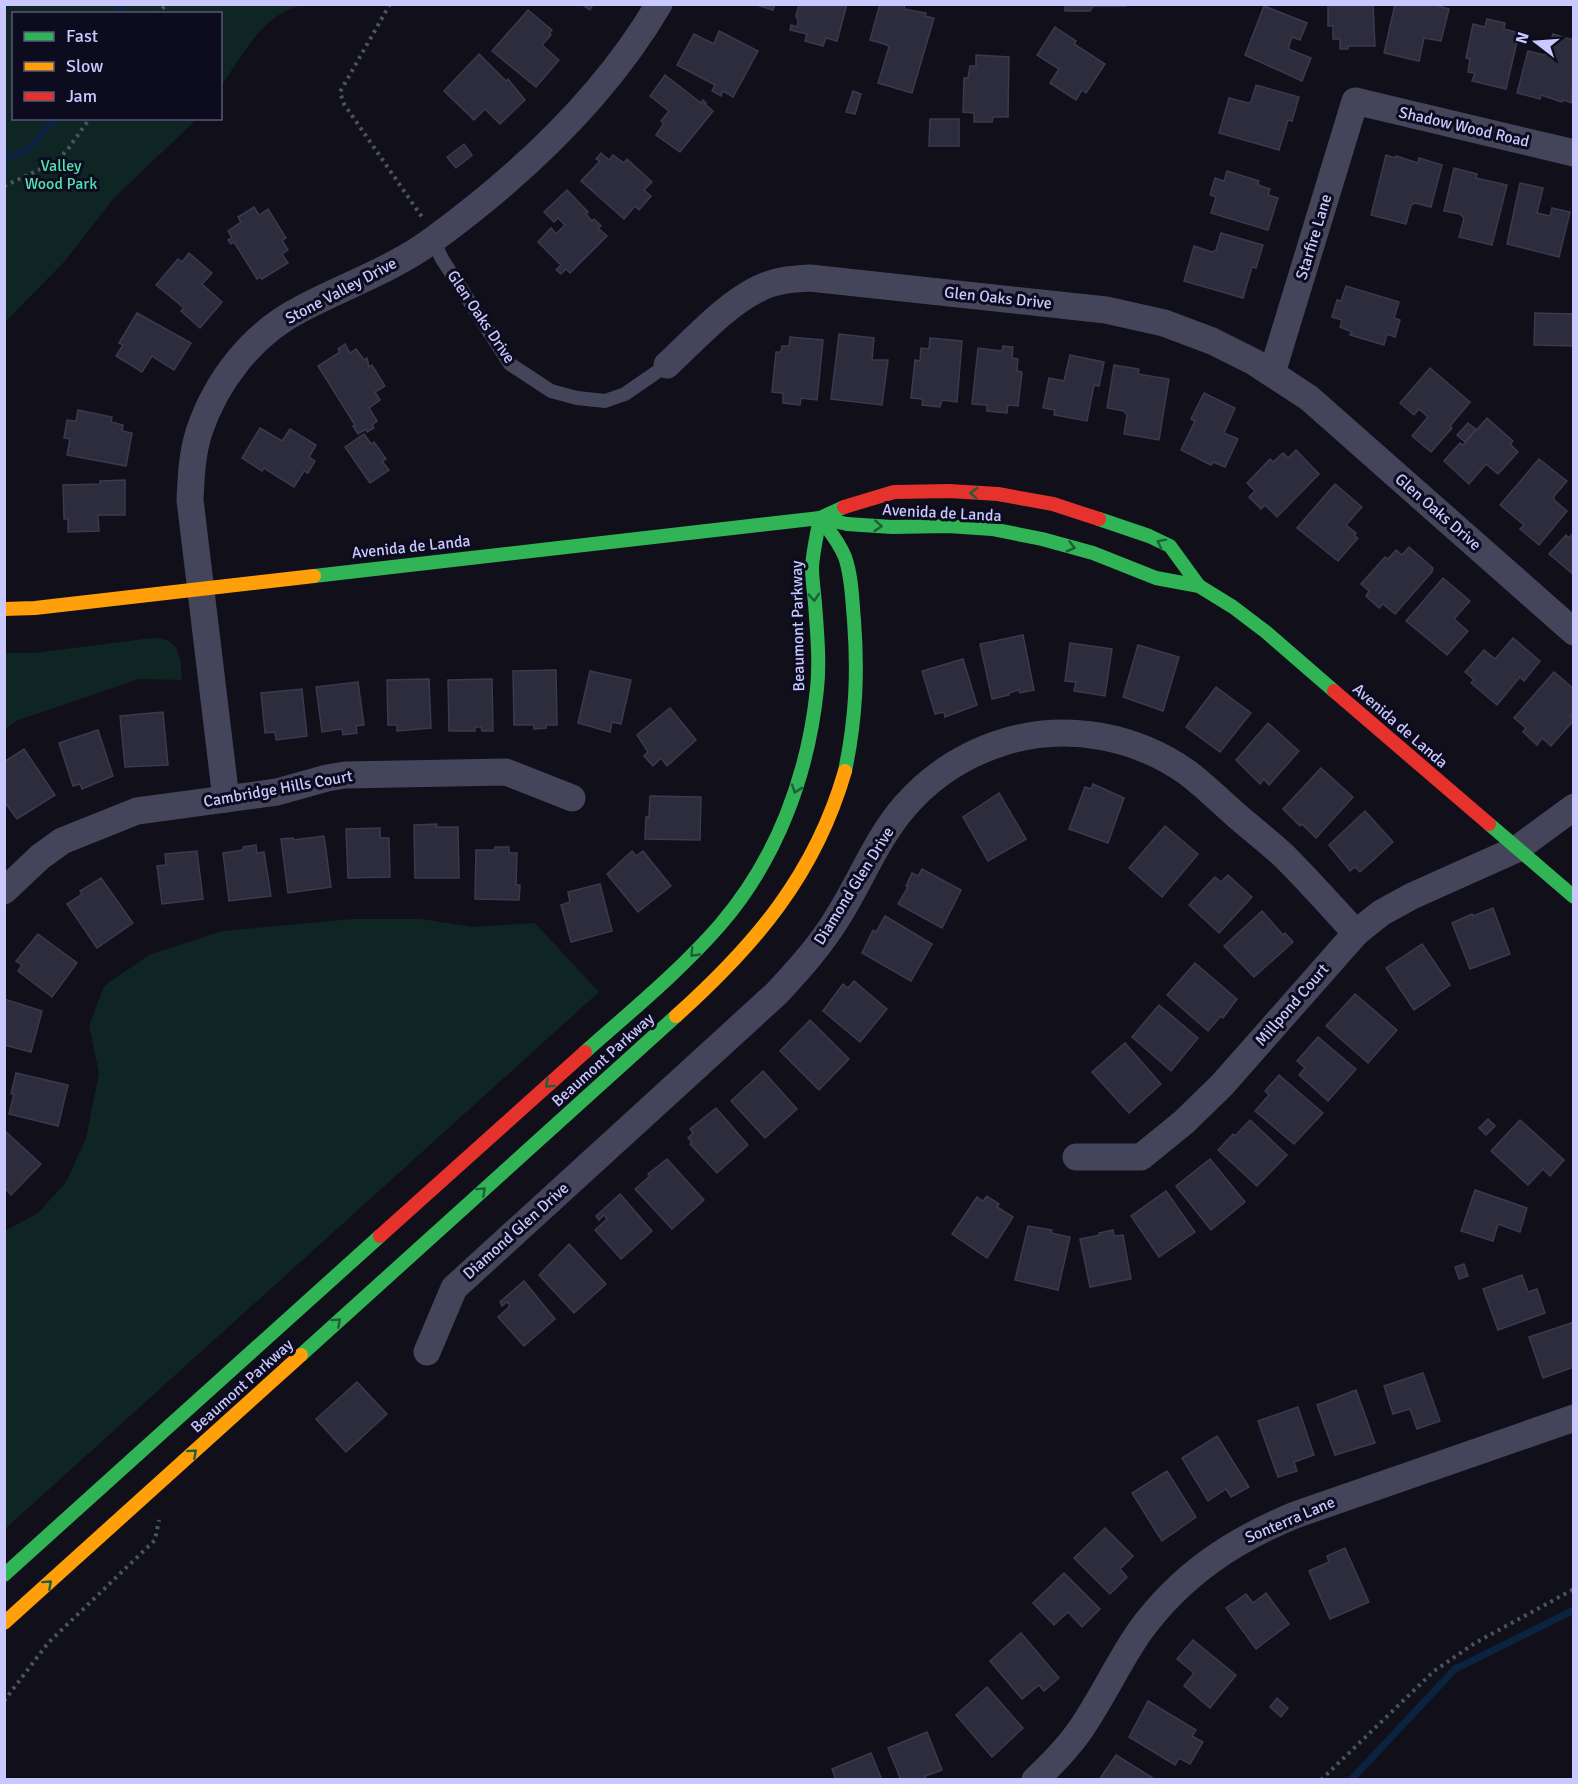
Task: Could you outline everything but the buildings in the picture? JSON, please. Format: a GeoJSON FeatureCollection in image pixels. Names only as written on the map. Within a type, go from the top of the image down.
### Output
{"type":"FeatureCollection","features":[{"type":"Feature","properties":{"kind":"street","name":"Stone Valley Drive"},"geometry":{"type":"LineString","coordinates":[[226,799],[190,500],[192,467],[199,434],[210,405],[227,375],[246,351],[269,330],[298,310],[418,250],[427,229],[535,155],[616,66],[659,4]]}},
{"type":"Feature","properties":{"kind":"street","name":"Shadow Wood Road"},"geometry":{"type":"LineString","coordinates":[[1355,101],[1574,153]]}},
{"type":"Feature","properties":{"kind":"street","name":"Starfire Lane"},"geometry":{"type":"LineString","coordinates":[[1272,373],[1355,101]]}},
{"type":"Feature","properties":{"kind":"street","name":"Glen Oaks Drive"},"geometry":{"type":"LineString","coordinates":[[668,365],[740,300],[762,287],[785,280],[810,278],[1106,310],[1164,323],[1212,341],[1272,373],[1309,398],[1574,632]]}},
{"type":"Feature","properties":{"kind":"street","name":"Avenida de Landa"},"geometry":{"type":"LineString","coordinates":[[4,609],[35,608],[820,518],[852,504],[894,492],[948,491],[998,494],[1053,504],[1149,536],[1170,546],[1199,586]]}},
{"type":"Feature","properties":{"kind":"street","name":"Avenida de Landa"},"geometry":{"type":"LineString","coordinates":[[820,518],[847,524],[892,527],[992,528],[1093,553],[1156,578],[1199,586],[1233,607],[1266,632],[1574,897]]}},
{"type":"Feature","properties":{"kind":"street","name":"Beaumont Parkway"},"geometry":{"type":"LineString","coordinates":[[4,1623],[715,981],[787,896],[815,848],[836,802],[850,755],[856,699],[856,647],[850,574],[841,548],[820,518]]}},
{"type":"Feature","properties":{"kind":"street","name":"Beaumont Parkway"},"geometry":{"type":"LineString","coordinates":[[4,1575],[690,957],[721,924],[755,879],[781,829],[797,787],[812,736],[817,687],[818,644],[812,567],[820,518]]}},
{"type":"Feature","properties":{"kind":"street","name":"Diamond Glen Drive"},"geometry":{"type":"LineString","coordinates":[[427,1352],[454,1288],[777,993],[810,956],[838,916],[885,833],[904,807],[928,783],[956,762],[988,747],[1019,738],[1053,733],[1089,734],[1122,741],[1156,754],[1188,773],[1283,855],[1356,933]]}},
{"type":"Feature","properties":{"kind":"street","name":"Cambridge Hills Court"},"geometry":{"type":"LineString","coordinates":[[4,891],[40,857],[62,841],[137,811],[277,792],[345,775],[506,772],[572,798]]}},
{"type":"Feature","properties":{"kind":"street","name":"Millpond Court"},"geometry":{"type":"LineString","coordinates":[[1076,1157],[1141,1156],[1184,1122],[1222,1085],[1356,933],[1380,913],[1412,896],[1517,849],[1574,807]]}},
{"type":"Feature","properties":{"kind":"street","name":"Sonterra Lane"},"geometry":{"type":"LineString","coordinates":[[1035,1779],[1056,1760],[1079,1732],[1140,1632],[1165,1600],[1192,1573],[1225,1549],[1259,1529],[1295,1515],[1574,1418]]}},
{"type":"Feature","properties":{"kind":"lane","name":"Glen Oaks Drive"},"geometry":{"type":"LineString","coordinates":[[427,229],[448,269],[510,364],[551,392],[605,401],[625,394],[668,365]]}},
{"type":"Feature","properties":{"kind":"path"},"geometry":{"type":"LineString","coordinates":[[390,4],[340,93],[344,104],[427,229]]}},
{"type":"Feature","properties":{"kind":"path"},"geometry":{"type":"LineString","coordinates":[[4,186],[56,162],[89,120]]}},
{"type":"Feature","properties":{"kind":"path"},"geometry":{"type":"LineString","coordinates":[[4,1701],[48,1643],[155,1540],[160,1514],[148,1493]]}},
{"type":"Feature","properties":{"kind":"path"},"geometry":{"type":"LineString","coordinates":[[1322,1779],[1434,1671],[1476,1643],[1574,1589]]}},
{"type":"Feature","properties":{"kind":"green space","name":"Valley Wood Park"},"geometry":{"type":"Polygon","coordinates":[[[5,4],[305,5],[291,9],[266,25],[246,48],[222,84],[222,12],[12,12],[12,120],[196,120],[114,198],[64,262],[5,322],[5,4]]]}},
{"type":"Feature","properties":{"kind":"green space"},"geometry":{"type":"Polygon","coordinates":[[[152,638],[169,641],[174,645],[181,663],[182,680],[139,679],[16,721],[5,729],[5,653],[34,653],[152,638]]]}},
{"type":"Feature","properties":{"kind":"green space"},"geometry":{"type":"Polygon","coordinates":[[[353,919],[421,919],[473,927],[535,923],[599,992],[5,1529],[5,1231],[38,1213],[66,1182],[86,1138],[99,1073],[89,1026],[104,986],[149,955],[222,931],[353,919]]]}},
{"type":"Feature","properties":{"kind":"waterway"},"geometry":{"type":"LineString","coordinates":[[118,12],[122,4]]}},
{"type":"Feature","properties":{"kind":"waterway"},"geometry":{"type":"LineString","coordinates":[[4,160],[29,148],[54,120]]}},
{"type":"Feature","properties":{"kind":"waterway"},"geometry":{"type":"LineString","coordinates":[[1351,1780],[1455,1669],[1574,1610]]}},
{"type":"Feature","properties":{"kind":"traffic: fast"},"geometry":{"type":"LineString","coordinates":[[314,576],[820,518],[844,507]]}},
{"type":"Feature","properties":{"kind":"traffic: fast"},"geometry":{"type":"LineString","coordinates":[[820,518],[847,524],[892,527],[948,526],[992,529],[1042,539],[1093,553],[1156,578],[1199,586],[1233,607],[1266,632],[1334,691]]}},
{"type":"Feature","properties":{"kind":"traffic: fast"},"geometry":{"type":"LineString","coordinates":[[585,1052],[672,975],[705,942],[740,899],[773,844],[797,784],[813,721],[817,689],[818,646],[812,567],[820,518]]}},
{"type":"Feature","properties":{"kind":"traffic: fast"},"geometry":{"type":"LineString","coordinates":[[820,518],[843,552],[851,588],[856,677],[852,732],[845,771]]}},
{"type":"Feature","properties":{"kind":"traffic: fast"},"geometry":{"type":"LineString","coordinates":[[1099,519],[1149,536],[1170,546],[1199,586]]}},
{"type":"Feature","properties":{"kind":"traffic: fast"},"geometry":{"type":"LineString","coordinates":[[1489,824],[1574,897]]}},
{"type":"Feature","properties":{"kind":"traffic: fast"},"geometry":{"type":"LineString","coordinates":[[301,1355],[676,1016]]}},
{"type":"Feature","properties":{"kind":"traffic: fast"},"geometry":{"type":"LineString","coordinates":[[4,1575],[380,1236]]}},
{"type":"Feature","properties":{"kind":"traffic: slow"},"geometry":{"type":"LineString","coordinates":[[4,609],[35,608],[314,576]]}},
{"type":"Feature","properties":{"kind":"traffic: slow"},"geometry":{"type":"LineString","coordinates":[[676,1016],[732,962],[779,906],[817,843],[845,771]]}},
{"type":"Feature","properties":{"kind":"traffic: slow"},"geometry":{"type":"LineString","coordinates":[[4,1623],[301,1355]]}},
{"type":"Feature","properties":{"kind":"traffic: jam"},"geometry":{"type":"LineString","coordinates":[[844,507],[894,492],[949,491],[998,494],[1053,504],[1099,519]]}},
{"type":"Feature","properties":{"kind":"traffic: jam"},"geometry":{"type":"LineString","coordinates":[[1334,691],[1489,824]]}},
{"type":"Feature","properties":{"kind":"traffic: jam"},"geometry":{"type":"LineString","coordinates":[[380,1236],[585,1052]]}}]}
